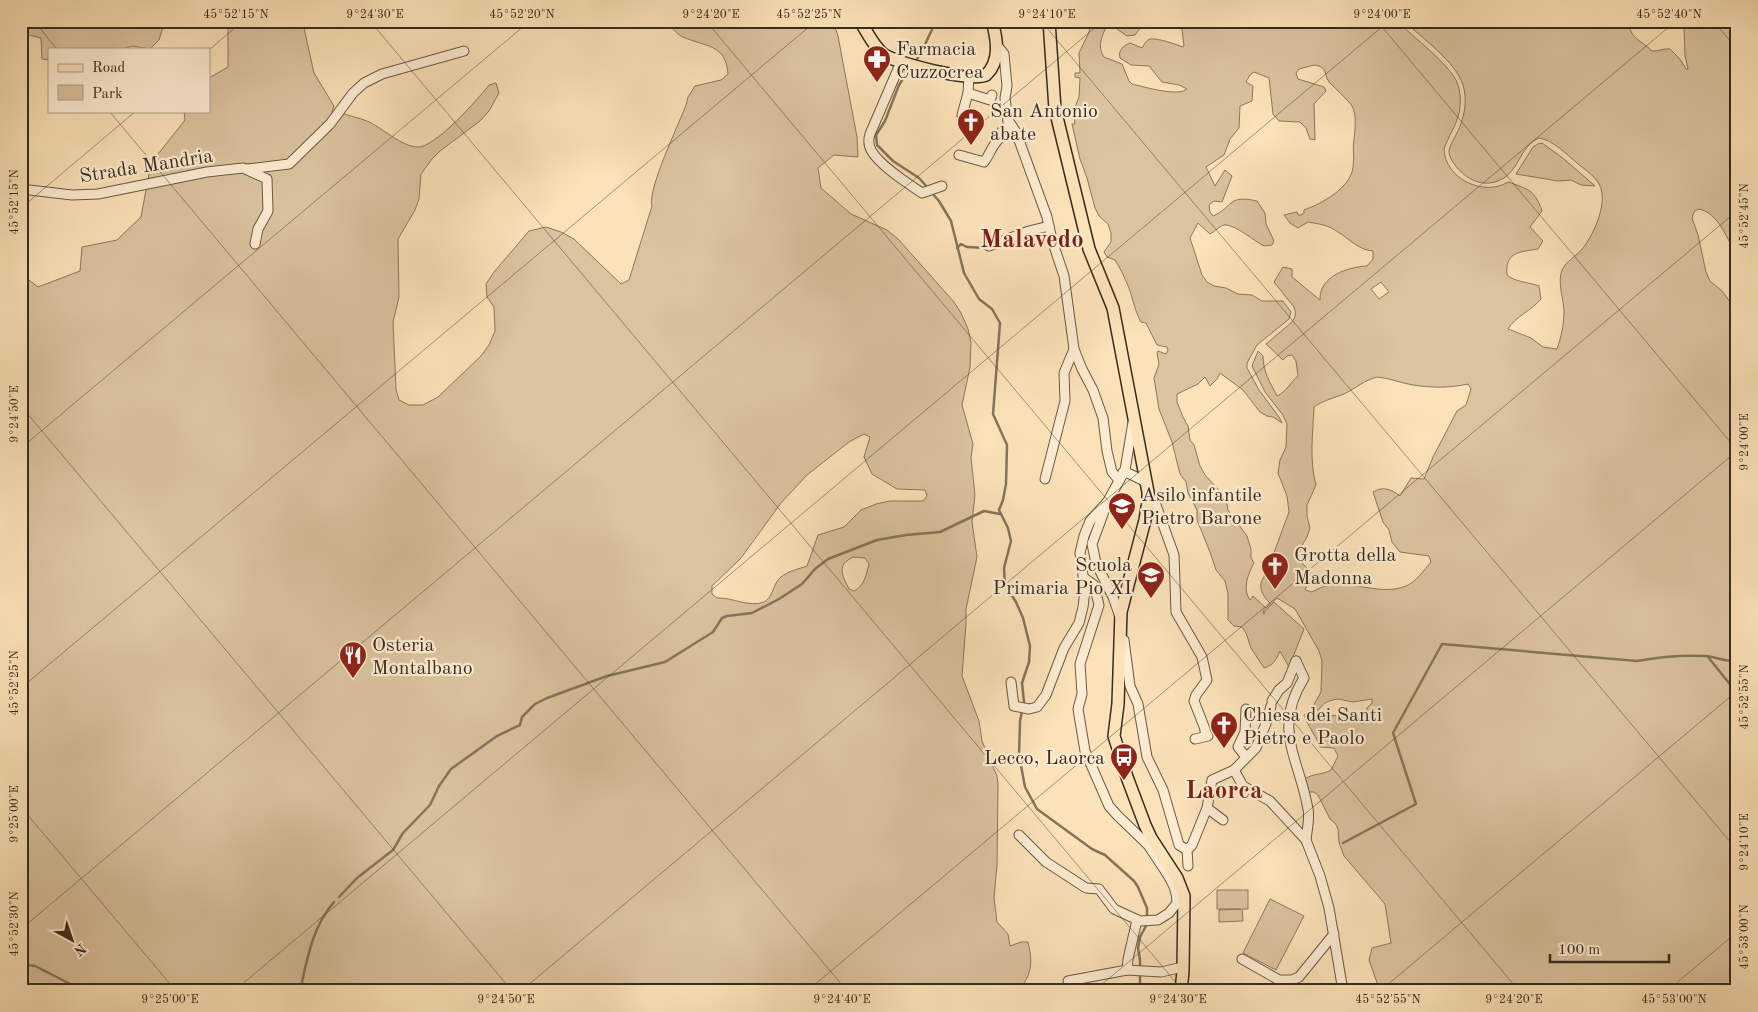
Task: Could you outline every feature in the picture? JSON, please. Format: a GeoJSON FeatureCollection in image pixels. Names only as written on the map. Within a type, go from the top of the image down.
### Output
{"type":"FeatureCollection","features":[{"type":"Feature","properties":{"kind":"main road"},"geometry":{"type":"LineString","coordinates":[[860,21],[882,53],[892,59],[924,69],[981,78],[990,71],[995,62],[996,44],[992,21]]}},
{"type":"Feature","properties":{"kind":"main road"},"geometry":{"type":"LineString","coordinates":[[1050,21],[1055,109],[1089,249],[1111,303],[1146,482],[1148,502],[1145,520],[1121,621],[1118,704],[1114,730],[1116,744],[1148,831],[1169,871],[1181,886],[1184,896],[1181,991]]}},
{"type":"Feature","properties":{"kind":"street"},"geometry":{"type":"LineString","coordinates":[[959,155],[984,162],[990,154],[992,145],[1000,138],[1002,131],[1008,128],[1004,54],[996,44]]}},
{"type":"Feature","properties":{"kind":"street","name":"Strada Mandria"},"geometry":{"type":"LineString","coordinates":[[21,188],[72,195],[98,194],[207,172],[288,164],[330,124],[353,93],[364,82],[382,74],[464,52]]}},
{"type":"Feature","properties":{"kind":"street"},"geometry":{"type":"LineString","coordinates":[[901,62],[870,134],[869,145],[874,154],[898,176],[922,193],[939,188]]}},
{"type":"Feature","properties":{"kind":"street"},"geometry":{"type":"LineString","coordinates":[[962,115],[968,93],[969,76]]}},
{"type":"Feature","properties":{"kind":"street"},"geometry":{"type":"LineString","coordinates":[[968,93],[990,100],[991,91],[1005,98]]}},
{"type":"Feature","properties":{"kind":"street"},"geometry":{"type":"LineString","coordinates":[[1008,120],[1016,132],[1049,226],[1064,276],[1074,349],[1093,390],[1103,418],[1106,452],[1112,472],[1121,476],[1130,474],[1146,482]]}},
{"type":"Feature","properties":{"kind":"street"},"geometry":{"type":"LineString","coordinates":[[246,169],[267,179],[268,211],[258,229],[255,244]]}},
{"type":"Feature","properties":{"kind":"street"},"geometry":{"type":"LineString","coordinates":[[989,246],[1049,226]]}},
{"type":"Feature","properties":{"kind":"street"},"geometry":{"type":"LineString","coordinates":[[1045,479],[1065,401],[1064,373],[1074,349]]}},
{"type":"Feature","properties":{"kind":"street"},"geometry":{"type":"LineString","coordinates":[[1134,414],[1121,476],[1108,501],[1092,544],[1096,563],[1113,597],[1121,621],[1130,686],[1138,704],[1147,757],[1163,790],[1179,845],[1187,850]]}},
{"type":"Feature","properties":{"kind":"street"},"geometry":{"type":"LineString","coordinates":[[1033,708],[1046,695],[1064,648],[1079,622],[1085,590],[1080,553],[1084,536],[1090,520],[1108,501]]}},
{"type":"Feature","properties":{"kind":"street"},"geometry":{"type":"LineString","coordinates":[[1148,502],[1156,505],[1174,555],[1176,612],[1202,657],[1206,669],[1207,680],[1194,701],[1206,732],[1195,739]]}},
{"type":"Feature","properties":{"kind":"street"},"geometry":{"type":"LineString","coordinates":[[1019,835],[1046,862],[1086,888],[1098,889],[1114,909],[1139,921],[1158,920],[1169,913],[1177,903],[1177,894],[1169,871],[1148,845],[1117,816],[1110,806],[1085,751],[1078,709],[1082,694],[1080,664],[1099,605],[1094,585],[1084,578]]}},
{"type":"Feature","properties":{"kind":"street"},"geometry":{"type":"LineString","coordinates":[[1188,866],[1187,850],[1192,845],[1207,808],[1212,780],[1234,770],[1256,748],[1267,722],[1271,703],[1279,690],[1287,683],[1296,661],[1304,678],[1298,687],[1290,708],[1289,739],[1309,810],[1306,840]]}},
{"type":"Feature","properties":{"kind":"street"},"geometry":{"type":"LineString","coordinates":[[1011,682],[1014,706],[1033,708],[1043,705],[1051,694]]}},
{"type":"Feature","properties":{"kind":"street"},"geometry":{"type":"LineString","coordinates":[[1246,709],[1244,732],[1238,748],[1246,757]]}},
{"type":"Feature","properties":{"kind":"street"},"geometry":{"type":"LineString","coordinates":[[1234,770],[1243,786],[1270,801],[1306,840],[1320,876],[1334,934],[1343,991]]}},
{"type":"Feature","properties":{"kind":"street"},"geometry":{"type":"LineString","coordinates":[[1207,808],[1223,820]]}},
{"type":"Feature","properties":{"kind":"street"},"geometry":{"type":"LineString","coordinates":[[1136,970],[1128,959],[1139,921]]}},
{"type":"Feature","properties":{"kind":"street"},"geometry":{"type":"LineString","coordinates":[[1242,959],[1279,980],[1292,980],[1299,977],[1334,934]]}},
{"type":"Feature","properties":{"kind":"street"},"geometry":{"type":"LineString","coordinates":[[1068,981],[1136,970],[1161,972],[1183,967]]}},
{"type":"Feature","properties":{"kind":"green space"},"geometry":{"type":"Polygon","coordinates":[[[22,21],[62,21],[68,24],[81,24],[82,21],[170,21],[162,30],[159,40],[151,48],[132,46],[125,48],[48,48],[48,60],[42,59],[41,38],[21,33],[22,21]]]}},
{"type":"Feature","properties":{"kind":"green space"},"geometry":{"type":"Polygon","coordinates":[[[228,21],[293,21],[304,28],[314,73],[334,106],[327,128],[341,113],[367,121],[405,144],[418,147],[426,145],[445,131],[489,85],[496,83],[499,93],[489,111],[480,121],[440,151],[421,174],[419,199],[415,210],[398,239],[399,297],[393,322],[396,389],[399,400],[409,405],[423,405],[438,397],[481,356],[489,345],[495,331],[494,307],[487,297],[486,284],[529,231],[546,227],[561,232],[574,239],[621,284],[629,280],[652,206],[654,186],[688,97],[695,86],[721,80],[728,74],[726,64],[719,52],[707,45],[680,36],[665,21],[833,21],[838,36],[857,137],[858,157],[834,155],[818,168],[821,188],[851,214],[887,230],[899,240],[954,302],[968,329],[971,342],[970,367],[962,405],[973,444],[971,458],[975,495],[972,522],[977,557],[966,609],[962,676],[979,721],[982,741],[997,776],[997,865],[994,898],[997,922],[1008,934],[1010,946],[1021,942],[1028,942],[1030,949],[1031,963],[1029,974],[1018,991],[21,991],[21,274],[38,287],[80,271],[82,247],[117,240],[141,217],[151,163],[185,120],[184,112],[210,112],[210,77],[228,67],[228,21]],[[864,434],[849,442],[807,475],[781,503],[741,558],[712,586],[712,594],[717,598],[753,604],[764,602],[781,577],[807,566],[818,535],[844,527],[861,510],[876,504],[890,501],[923,501],[927,496],[925,490],[897,489],[872,474],[864,457],[870,437],[864,434]],[[854,557],[845,563],[842,570],[849,589],[854,591],[863,583],[869,564],[865,558],[854,557]]]}},
{"type":"Feature","properties":{"kind":"green space"},"geometry":{"type":"Polygon","coordinates":[[[1091,21],[1110,21],[1103,34],[1101,44],[1104,57],[1122,64],[1132,84],[1161,91],[1176,92],[1187,89],[1179,85],[1162,82],[1149,66],[1131,65],[1120,58],[1120,53],[1125,45],[1130,43],[1142,48],[1146,41],[1153,39],[1183,47],[1182,30],[1177,21],[1397,21],[1446,67],[1457,82],[1460,98],[1459,113],[1444,149],[1446,160],[1451,169],[1458,177],[1477,186],[1498,186],[1508,182],[1530,191],[1537,199],[1542,211],[1530,227],[1543,241],[1538,249],[1519,252],[1511,257],[1508,262],[1507,275],[1518,281],[1539,286],[1541,299],[1511,324],[1508,329],[1531,338],[1543,347],[1557,349],[1564,317],[1560,286],[1562,270],[1583,248],[1596,226],[1602,199],[1602,191],[1599,184],[1592,175],[1559,148],[1549,141],[1539,138],[1527,147],[1510,172],[1498,181],[1490,183],[1479,182],[1462,173],[1453,162],[1449,151],[1463,116],[1465,97],[1463,85],[1459,76],[1446,59],[1404,21],[1628,21],[1631,32],[1637,39],[1652,51],[1670,49],[1687,70],[1684,24],[1682,21],[1737,21],[1737,257],[1722,228],[1712,216],[1698,209],[1694,212],[1692,218],[1710,281],[1722,291],[1737,311],[1737,991],[1380,991],[1369,960],[1372,948],[1391,943],[1385,904],[1344,856],[1335,823],[1330,819],[1318,795],[1314,792],[1306,792],[1303,780],[1331,770],[1338,756],[1334,748],[1320,747],[1304,715],[1312,708],[1321,692],[1322,661],[1319,651],[1295,609],[1277,598],[1263,611],[1264,614],[1274,602],[1304,629],[1289,667],[1280,651],[1274,662],[1264,668],[1251,648],[1242,627],[1234,626],[1228,620],[1228,594],[1225,581],[1216,570],[1197,520],[1197,510],[1188,493],[1186,482],[1180,474],[1172,442],[1159,409],[1154,378],[1159,364],[1157,353],[1158,351],[1166,354],[1167,347],[1157,345],[1146,323],[1141,322],[1119,267],[1115,260],[1107,257],[1104,252],[1111,242],[1111,233],[1108,224],[1099,216],[1095,208],[1080,159],[1072,124],[1075,124],[1074,118],[1071,118],[1070,114],[1076,113],[1075,107],[1079,97],[1080,78],[1075,77],[1075,73],[1080,73],[1079,53],[1089,32],[1091,21]],[[1314,65],[1299,69],[1296,73],[1298,79],[1324,87],[1326,91],[1314,104],[1315,140],[1310,139],[1306,128],[1300,122],[1279,121],[1273,114],[1269,78],[1254,72],[1246,82],[1253,86],[1252,101],[1240,106],[1239,128],[1230,139],[1224,155],[1206,167],[1215,186],[1225,170],[1232,176],[1222,202],[1214,201],[1209,205],[1213,216],[1240,199],[1257,201],[1265,213],[1266,224],[1274,241],[1272,245],[1264,246],[1228,225],[1224,225],[1210,234],[1198,223],[1190,238],[1202,275],[1207,282],[1238,294],[1252,295],[1262,301],[1283,301],[1291,312],[1289,319],[1257,345],[1247,363],[1247,368],[1259,390],[1282,423],[1260,412],[1243,390],[1220,373],[1210,386],[1205,377],[1198,384],[1177,394],[1177,402],[1188,426],[1190,440],[1194,445],[1200,466],[1205,475],[1226,498],[1228,510],[1247,536],[1251,549],[1251,558],[1254,563],[1246,586],[1248,596],[1250,600],[1253,596],[1266,608],[1270,603],[1262,593],[1262,579],[1276,568],[1272,558],[1289,512],[1287,496],[1278,473],[1280,460],[1286,447],[1287,424],[1283,415],[1265,392],[1252,366],[1258,351],[1263,356],[1269,381],[1277,396],[1298,376],[1296,361],[1292,355],[1287,356],[1283,360],[1266,344],[1292,322],[1295,314],[1294,307],[1274,282],[1283,267],[1292,269],[1292,277],[1320,300],[1324,285],[1329,279],[1352,268],[1367,266],[1373,259],[1373,251],[1358,246],[1331,228],[1308,222],[1298,228],[1290,223],[1284,215],[1297,212],[1298,215],[1301,215],[1304,213],[1304,210],[1319,204],[1334,194],[1347,182],[1354,164],[1355,113],[1352,106],[1330,83],[1324,69],[1314,65]],[[1381,282],[1371,289],[1379,299],[1389,292],[1381,282]],[[1377,377],[1344,394],[1314,407],[1312,456],[1316,485],[1307,505],[1310,528],[1301,547],[1298,559],[1310,571],[1309,581],[1305,590],[1312,592],[1325,586],[1339,584],[1387,590],[1397,589],[1413,582],[1431,562],[1429,556],[1400,552],[1392,542],[1389,530],[1383,522],[1373,492],[1387,489],[1400,496],[1411,478],[1424,479],[1433,457],[1457,411],[1466,405],[1471,389],[1468,384],[1427,387],[1377,377]],[[1372,699],[1353,702],[1333,700],[1323,704],[1315,718],[1336,716],[1363,724],[1367,708],[1372,703],[1372,699]]]}},
{"type":"Feature","properties":{"kind":"green space"},"geometry":{"type":"Polygon","coordinates":[[[1116,21],[1142,21],[1142,26],[1135,35],[1127,36],[1117,29],[1116,21]]]}},
{"type":"Feature","properties":{"kind":"green space"},"geometry":{"type":"Polygon","coordinates":[[[1542,143],[1595,186],[1581,185],[1571,180],[1558,181],[1516,174],[1533,147],[1542,143]]]}},
{"type":"Feature","properties":{"kind":"green space"},"geometry":{"type":"Polygon","coordinates":[[[1217,890],[1248,890],[1248,909],[1242,909],[1243,921],[1219,922],[1219,910],[1241,909],[1217,909],[1217,890]]]}},
{"type":"Feature","properties":{"kind":"green space"},"geometry":{"type":"Polygon","coordinates":[[[1270,899],[1304,916],[1276,970],[1243,953],[1270,899]]]}},
{"type":"Feature","properties":{"kind":"waterway"},"geometry":{"type":"LineString","coordinates":[[915,62],[936,21]]}},
{"type":"Feature","properties":{"kind":"waterway"},"geometry":{"type":"LineString","coordinates":[[910,68],[899,85],[885,121],[876,135],[877,145],[893,161],[919,178],[928,188]]}},
{"type":"Feature","properties":{"kind":"waterway"},"geometry":{"type":"LineString","coordinates":[[931,192],[951,221],[964,273],[979,299],[992,309],[1000,323],[993,414],[1007,445],[1006,484],[999,510],[1008,528],[1011,541],[1004,568],[1005,585],[1016,602],[1023,618],[1030,646],[1029,662],[1022,683],[1024,702],[1020,721],[1019,755],[1025,787],[1037,809],[1092,849],[1105,855],[1134,881],[1138,887],[1147,908],[1147,924],[1140,937],[1138,948],[1140,991]]}},
{"type":"Feature","properties":{"kind":"waterway"},"geometry":{"type":"LineString","coordinates":[[957,248],[961,244],[967,247],[986,248]]}},
{"type":"Feature","properties":{"kind":"waterway"},"geometry":{"type":"LineString","coordinates":[[339,897],[357,878],[393,850],[403,833],[430,805],[439,786],[451,769],[497,736],[520,725],[522,717],[535,704],[607,676],[665,662],[713,632],[722,618],[752,613],[779,599],[802,584],[815,569],[828,559],[877,540],[940,532],[984,511],[1000,514]]}},
{"type":"Feature","properties":{"kind":"waterway"},"geometry":{"type":"LineString","coordinates":[[1343,843],[1416,804],[1393,733],[1442,644],[1637,661],[1654,658],[1696,656],[1737,661]]}},
{"type":"Feature","properties":{"kind":"waterway"},"geometry":{"type":"LineString","coordinates":[[1708,657],[1737,693]]}},
{"type":"Feature","properties":{"kind":"waterway"},"geometry":{"type":"LineString","coordinates":[[300,991],[315,933],[334,902]]}},
{"type":"Feature","properties":{"kind":"waterway"},"geometry":{"type":"LineString","coordinates":[[21,964],[35,966],[84,991]]}},
{"type":"Feature","properties":{"kind":"place","name":"Farmacia Cuzzocrea"},"geometry":{"type":"Point","coordinates":[877,83]}},
{"type":"Feature","properties":{"kind":"place","name":"San Antonio abate"},"geometry":{"type":"Point","coordinates":[971,146]}},
{"type":"Feature","properties":{"kind":"place","name":"Asilo infantile Pietro Barone"},"geometry":{"type":"Point","coordinates":[1122,530]}},
{"type":"Feature","properties":{"kind":"place","name":"Grotta della Madonna"},"geometry":{"type":"Point","coordinates":[1275,590]}},
{"type":"Feature","properties":{"kind":"place","name":"Scuola Primaria Pio XI"},"geometry":{"type":"Point","coordinates":[1151,599]}},
{"type":"Feature","properties":{"kind":"place","name":"Osteria Montalbano"},"geometry":{"type":"Point","coordinates":[353,679]}},
{"type":"Feature","properties":{"kind":"place","name":"Chiesa dei Santi Pietro e Paolo"},"geometry":{"type":"Point","coordinates":[1224,749]}},
{"type":"Feature","properties":{"kind":"place","name":"Lecco, Laorca"},"geometry":{"type":"Point","coordinates":[1124,781]}},
{"type":"Feature","properties":{"kind":"district","name":"Malavedo"},"geometry":{"type":"Point","coordinates":[1032,238]}},
{"type":"Feature","properties":{"kind":"district","name":"Laorca"},"geometry":{"type":"Point","coordinates":[1224,789]}}]}
